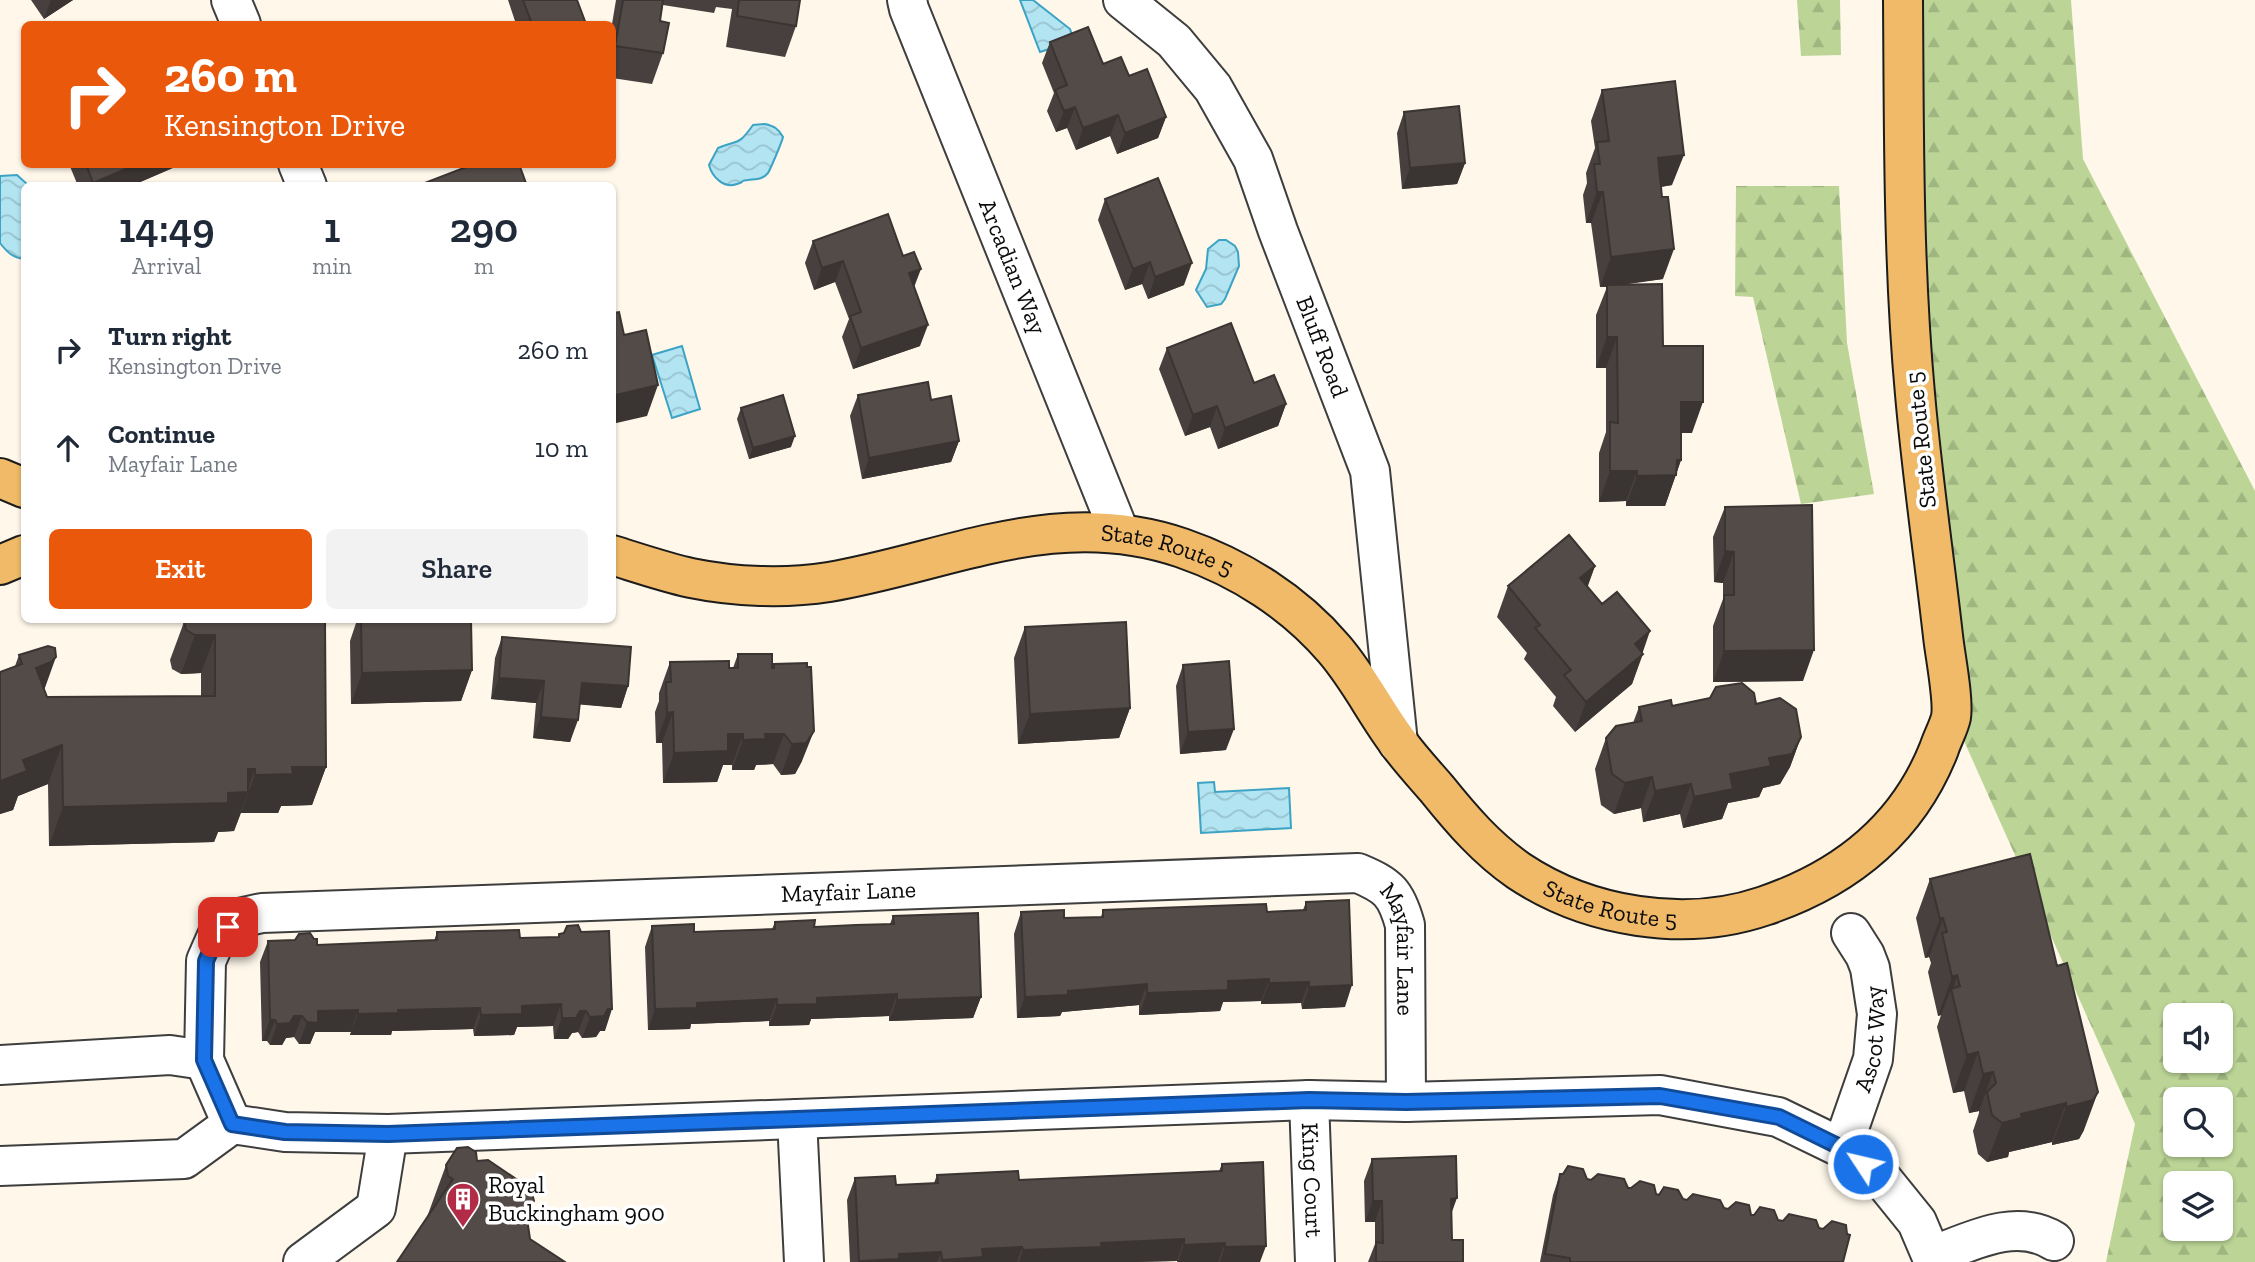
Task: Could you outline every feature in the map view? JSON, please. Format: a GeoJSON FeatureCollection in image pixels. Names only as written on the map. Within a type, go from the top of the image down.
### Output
{"type":"FeatureCollection","features":[{"type":"Feature","properties":{"kind":"main road","name":"State Route 5"},"geometry":{"type":"LineString","coordinates":[[616,556],[692,578],[762,586],[827,582],[1026,535],[1091,531],[1178,546],[1233,568],[1283,600],[1330,644],[1356,676],[1398,743],[1478,838],[1522,873],[1571,898],[1620,913],[1686,919],[1747,912],[1800,894],[1848,866],[1891,829],[1930,771],[1952,714],[1915,395],[1905,244],[1903,0]]}},
{"type":"Feature","properties":{"kind":"main road"},"geometry":{"type":"LineString","coordinates":[[0,478],[21,487]]}},
{"type":"Feature","properties":{"kind":"main road"},"geometry":{"type":"LineString","coordinates":[[0,565],[21,556]]}},
{"type":"Feature","properties":{"kind":"street"},"geometry":{"type":"LineString","coordinates":[[231,0],[240,21]]}},
{"type":"Feature","properties":{"kind":"street","name":"Arcadian Way"},"geometry":{"type":"LineString","coordinates":[[907,0],[1120,534]]}},
{"type":"Feature","properties":{"kind":"street","name":"Bluff Road"},"geometry":{"type":"LineString","coordinates":[[1123,0],[1174,41],[1213,88],[1253,159],[1370,471],[1398,743]]}},
{"type":"Feature","properties":{"kind":"street","name":"Mayfair Lane"},"geometry":{"type":"LineString","coordinates":[[204,1060],[206,961],[217,936],[239,918],[262,914],[1358,873],[1381,883],[1399,901],[1405,925],[1406,1102]]}},
{"type":"Feature","properties":{"kind":"street","name":"Ascot Way"},"geometry":{"type":"LineString","coordinates":[[1842,1148],[1873,1059],[1877,1014],[1870,968],[1851,933]]}},
{"type":"Feature","properties":{"kind":"street"},"geometry":{"type":"LineString","coordinates":[[0,1065],[170,1055],[204,1060],[232,1124]]}},
{"type":"Feature","properties":{"kind":"street"},"geometry":{"type":"LineString","coordinates":[[0,1166],[184,1159],[232,1124],[285,1132],[388,1134],[1309,1100],[1406,1102],[1660,1096],[1779,1117],[1842,1148],[1883,1180],[1917,1222],[1933,1259],[1993,1234],[2012,1230],[2042,1234],[2054,1241]]}},
{"type":"Feature","properties":{"kind":"street","name":"King Court"},"geometry":{"type":"LineString","coordinates":[[1309,1100],[1315,1262]]}},
{"type":"Feature","properties":{"kind":"street"},"geometry":{"type":"LineString","coordinates":[[796,1119],[804,1262]]}},
{"type":"Feature","properties":{"kind":"street"},"geometry":{"type":"LineString","coordinates":[[303,1262],[376,1208],[388,1134]]}},
{"type":"Feature","properties":{"kind":"green space"},"geometry":{"type":"Polygon","coordinates":[[[1797,0],[1840,0],[1841,55],[1801,56],[1797,0]]]}},
{"type":"Feature","properties":{"kind":"green space"},"geometry":{"type":"Polygon","coordinates":[[[1903,0],[2071,0],[2083,159],[2255,491],[2255,1262],[2106,1262],[2135,1124],[1952,714],[1903,0]]]}},
{"type":"Feature","properties":{"kind":"green space"},"geometry":{"type":"Polygon","coordinates":[[[1736,186],[1839,186],[1847,343],[1874,494],[1801,504],[1753,297],[1735,296],[1736,186]]]}},
{"type":"Feature","properties":{"kind":"water"},"geometry":{"type":"Polygon","coordinates":[[[1020,0],[1033,0],[1070,29],[1074,41],[1040,52],[1020,0]]]}},
{"type":"Feature","properties":{"kind":"water"},"geometry":{"type":"Polygon","coordinates":[[[765,124],[776,128],[783,137],[768,173],[761,178],[732,185],[719,181],[709,165],[718,148],[741,139],[753,125],[765,124]]]}},
{"type":"Feature","properties":{"kind":"water"},"geometry":{"type":"Polygon","coordinates":[[[17,175],[25,182],[21,182],[21,258],[10,254],[0,243],[0,176],[17,175]]]}},
{"type":"Feature","properties":{"kind":"water"},"geometry":{"type":"Polygon","coordinates":[[[1219,240],[1226,240],[1235,246],[1239,266],[1225,299],[1221,304],[1207,307],[1196,290],[1206,269],[1208,249],[1219,240]]]}},
{"type":"Feature","properties":{"kind":"water"},"geometry":{"type":"Polygon","coordinates":[[[682,346],[700,409],[672,418],[652,355],[682,346]]]}},
{"type":"Feature","properties":{"kind":"water"},"geometry":{"type":"Polygon","coordinates":[[[1214,782],[1215,792],[1289,788],[1291,828],[1201,833],[1198,783],[1214,782]]]}},
{"type":"Feature","properties":{"kind":"building"},"geometry":{"type":"Polygon","coordinates":[[[523,0],[577,0],[585,21],[531,21],[523,0]]]}},
{"type":"Feature","properties":{"kind":"building"},"geometry":{"type":"Polygon","coordinates":[[[623,0],[663,0],[660,21],[669,23],[663,53],[616,46],[623,0]]]}},
{"type":"Feature","properties":{"kind":"building"},"geometry":{"type":"Polygon","coordinates":[[[739,0],[800,0],[796,26],[737,16],[739,0]]]}},
{"type":"Feature","properties":{"kind":"building"},"geometry":{"type":"Polygon","coordinates":[[[1088,27],[1103,64],[1121,57],[1129,76],[1147,69],[1166,117],[1125,133],[1118,115],[1083,128],[1075,107],[1064,111],[1055,90],[1067,85],[1050,42],[1088,27]]]}},
{"type":"Feature","properties":{"kind":"building"},"geometry":{"type":"Polygon","coordinates":[[[1675,81],[1684,155],[1658,158],[1662,197],[1668,197],[1674,249],[1611,257],[1603,192],[1597,192],[1594,164],[1600,164],[1597,142],[1609,141],[1602,90],[1675,81]]]}},
{"type":"Feature","properties":{"kind":"building"},"geometry":{"type":"Polygon","coordinates":[[[1459,106],[1465,163],[1410,168],[1404,112],[1459,106]]]}},
{"type":"Feature","properties":{"kind":"building"},"geometry":{"type":"Polygon","coordinates":[[[87,168],[129,168],[95,182],[93,182],[87,168]]]}},
{"type":"Feature","properties":{"kind":"building"},"geometry":{"type":"Polygon","coordinates":[[[464,168],[520,168],[526,182],[427,182],[464,168]]]}},
{"type":"Feature","properties":{"kind":"building"},"geometry":{"type":"Polygon","coordinates":[[[1158,178],[1192,263],[1155,277],[1150,262],[1133,269],[1105,199],[1158,178]]]}},
{"type":"Feature","properties":{"kind":"building"},"geometry":{"type":"Polygon","coordinates":[[[888,214],[903,256],[914,252],[921,269],[909,273],[928,325],[861,348],[850,316],[861,312],[843,261],[822,268],[813,241],[888,214]]]}},
{"type":"Feature","properties":{"kind":"building"},"geometry":{"type":"Polygon","coordinates":[[[1662,284],[1663,346],[1703,346],[1703,402],[1681,402],[1681,460],[1677,460],[1676,475],[1637,476],[1637,471],[1610,471],[1610,422],[1618,423],[1617,337],[1607,337],[1607,285],[1662,284]]]}},
{"type":"Feature","properties":{"kind":"building"},"geometry":{"type":"Polygon","coordinates":[[[616,312],[619,312],[624,335],[646,330],[658,385],[616,395],[616,312]]]}},
{"type":"Feature","properties":{"kind":"building"},"geometry":{"type":"Polygon","coordinates":[[[1231,323],[1254,383],[1274,375],[1286,404],[1225,428],[1217,406],[1193,415],[1167,348],[1231,323]]]}},
{"type":"Feature","properties":{"kind":"building"},"geometry":{"type":"Polygon","coordinates":[[[928,382],[931,400],[951,396],[959,441],[869,458],[858,395],[928,382]]]}},
{"type":"Feature","properties":{"kind":"building"},"geometry":{"type":"Polygon","coordinates":[[[783,395],[795,436],[753,448],[741,408],[783,395]]]}},
{"type":"Feature","properties":{"kind":"building"},"geometry":{"type":"Polygon","coordinates":[[[1812,505],[1814,650],[1724,651],[1724,595],[1734,595],[1734,552],[1725,551],[1725,507],[1812,505]]]}},
{"type":"Feature","properties":{"kind":"building"},"geometry":{"type":"Polygon","coordinates":[[[1569,535],[1595,566],[1580,578],[1602,604],[1617,592],[1650,631],[1635,644],[1643,654],[1586,702],[1564,675],[1571,670],[1535,628],[1540,625],[1508,586],[1569,535]]]}},
{"type":"Feature","properties":{"kind":"building"},"geometry":{"type":"Polygon","coordinates":[[[1126,622],[1130,708],[1030,714],[1025,627],[1126,622]]]}},
{"type":"Feature","properties":{"kind":"building"},"geometry":{"type":"Polygon","coordinates":[[[184,623],[325,623],[326,767],[292,767],[293,774],[255,775],[255,769],[248,769],[248,792],[228,793],[228,803],[63,807],[62,745],[23,760],[27,771],[0,781],[0,672],[22,664],[19,655],[48,646],[55,648],[56,657],[36,668],[47,697],[215,696],[215,635],[195,635],[186,630],[184,623]]]}},
{"type":"Feature","properties":{"kind":"building"},"geometry":{"type":"Polygon","coordinates":[[[361,623],[471,623],[472,670],[362,673],[361,623]]]}},
{"type":"Feature","properties":{"kind":"building"},"geometry":{"type":"Polygon","coordinates":[[[502,637],[631,647],[628,686],[582,683],[578,720],[541,717],[544,681],[499,678],[502,637]]]}},
{"type":"Feature","properties":{"kind":"building"},"geometry":{"type":"Polygon","coordinates":[[[738,654],[772,654],[772,668],[774,664],[807,663],[807,667],[811,667],[814,731],[806,743],[792,744],[784,734],[765,734],[766,739],[743,740],[743,734],[728,734],[728,751],[674,753],[673,712],[667,713],[666,682],[671,682],[670,662],[729,661],[729,668],[738,668],[738,654]]]}},
{"type":"Feature","properties":{"kind":"building"},"geometry":{"type":"Polygon","coordinates":[[[1229,661],[1234,729],[1188,732],[1183,665],[1229,661]]]}},
{"type":"Feature","properties":{"kind":"building"},"geometry":{"type":"Polygon","coordinates":[[[1742,683],[1754,693],[1756,704],[1780,698],[1796,709],[1801,737],[1792,754],[1769,758],[1771,766],[1730,774],[1733,789],[1694,797],[1691,784],[1655,791],[1652,777],[1625,783],[1612,774],[1606,738],[1616,726],[1642,721],[1639,707],[1671,700],[1672,706],[1710,698],[1716,687],[1742,683]]]}},
{"type":"Feature","properties":{"kind":"building"},"geometry":{"type":"Polygon","coordinates":[[[2030,854],[2057,966],[2067,963],[2098,1092],[2093,1100],[2066,1107],[2066,1103],[2021,1114],[2022,1118],[2002,1123],[1992,1115],[1987,1092],[1996,1083],[1993,1072],[1983,1074],[1978,1052],[1967,1055],[1951,989],[1960,986],[1957,975],[1952,977],[1942,933],[1947,932],[1943,918],[1940,919],[1930,879],[2030,854]]]}},
{"type":"Feature","properties":{"kind":"building"},"geometry":{"type":"Polygon","coordinates":[[[1349,900],[1352,985],[1309,987],[1309,982],[1269,983],[1269,979],[1228,981],[1228,990],[1147,993],[1147,984],[1068,991],[1068,995],[1025,997],[1021,912],[1064,910],[1064,918],[1103,917],[1103,910],[1266,904],[1267,912],[1306,910],[1306,902],[1349,900]]]}},
{"type":"Feature","properties":{"kind":"building"},"geometry":{"type":"Polygon","coordinates":[[[978,913],[981,997],[897,1000],[897,994],[817,998],[817,1004],[777,1005],[777,999],[697,1003],[697,1008],[655,1009],[652,926],[694,924],[694,932],[775,929],[775,922],[815,920],[814,927],[894,924],[893,916],[978,913]]]}},
{"type":"Feature","properties":{"kind":"building"},"geometry":{"type":"Polygon","coordinates":[[[578,925],[581,932],[609,931],[612,1009],[608,1009],[604,1016],[590,1017],[586,1011],[580,1011],[576,1018],[562,1018],[561,1004],[522,1006],[522,1014],[481,1015],[480,1008],[358,1014],[358,1010],[318,1011],[318,1023],[307,1022],[302,1016],[294,1016],[290,1023],[277,1024],[275,1020],[270,1020],[268,941],[295,940],[299,934],[310,933],[317,939],[317,945],[437,940],[437,932],[519,930],[520,938],[559,937],[567,926],[578,925]]]}},
{"type":"Feature","properties":{"kind":"building"},"geometry":{"type":"Polygon","coordinates":[[[468,1147],[476,1152],[477,1161],[488,1160],[531,1189],[534,1201],[526,1212],[530,1239],[565,1262],[397,1262],[453,1179],[448,1176],[446,1165],[457,1148],[468,1147]]]}},
{"type":"Feature","properties":{"kind":"building"},"geometry":{"type":"Polygon","coordinates":[[[1456,1156],[1457,1198],[1451,1199],[1452,1240],[1463,1240],[1463,1262],[1376,1262],[1376,1242],[1383,1243],[1382,1201],[1373,1201],[1372,1159],[1456,1156]]]}},
{"type":"Feature","properties":{"kind":"building"},"geometry":{"type":"Polygon","coordinates":[[[1263,1162],[1266,1246],[1225,1247],[1225,1243],[1184,1245],[1184,1239],[1101,1243],[1102,1247],[982,1249],[983,1257],[942,1260],[941,1252],[899,1254],[899,1259],[859,1261],[855,1178],[895,1176],[896,1185],[938,1183],[937,1175],[1018,1171],[1019,1180],[1222,1171],[1222,1164],[1263,1162]]]}},
{"type":"Feature","properties":{"kind":"building"},"geometry":{"type":"Polygon","coordinates":[[[1568,1166],[1583,1169],[1587,1179],[1591,1180],[1598,1174],[1624,1179],[1628,1188],[1640,1181],[1654,1185],[1656,1194],[1659,1195],[1664,1187],[1678,1190],[1683,1199],[1687,1200],[1693,1194],[1720,1200],[1724,1208],[1728,1209],[1736,1202],[1749,1205],[1751,1215],[1760,1207],[1774,1210],[1778,1220],[1783,1221],[1789,1214],[1816,1220],[1819,1228],[1823,1229],[1832,1221],[1846,1225],[1847,1234],[1850,1235],[1843,1262],[1570,1262],[1570,1258],[1545,1254],[1560,1174],[1563,1174],[1568,1166]]]}},
{"type":"Feature","properties":{"kind":"place","name":"Royal Buckingham 900"},"geometry":{"type":"Point","coordinates":[463,1229]}},
{"type":"Feature","properties":{"kind":"route"},"geometry":{"type":"LineString","coordinates":[[228,927],[217,936],[206,961],[204,1060],[232,1124],[285,1132],[388,1134],[1309,1100],[1406,1102],[1660,1096],[1779,1117],[1842,1148],[1863,1164]]}}]}
